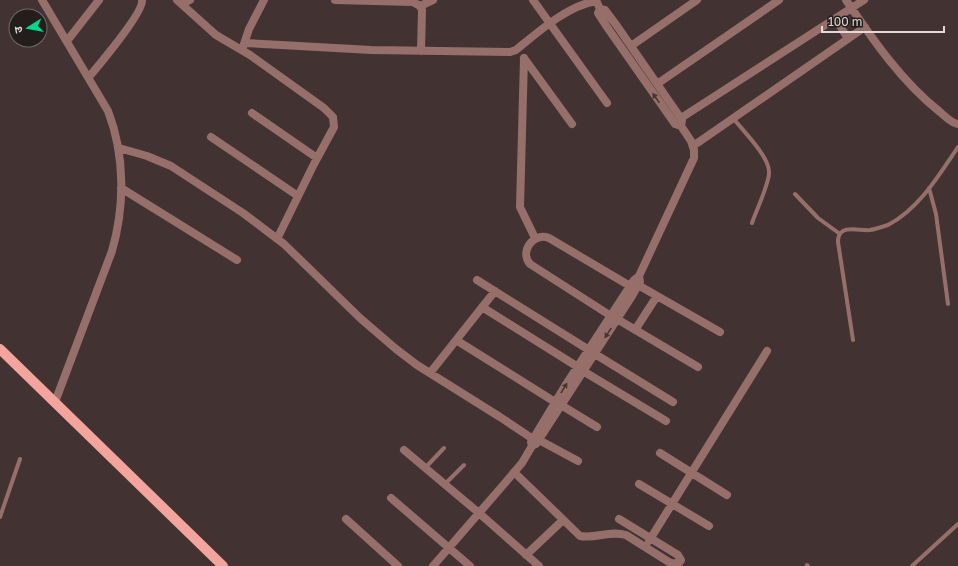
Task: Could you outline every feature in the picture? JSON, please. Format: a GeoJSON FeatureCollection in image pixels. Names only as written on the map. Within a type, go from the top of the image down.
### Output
{"type":"FeatureCollection","features":[{"type":"Feature","properties":{"kind":"main road"},"geometry":{"type":"LineString","coordinates":[[0,348],[223,566]]}},
{"type":"Feature","properties":{"kind":"street"},"geometry":{"type":"LineString","coordinates":[[67,40],[100,0]]}},
{"type":"Feature","properties":{"kind":"street"},"geometry":{"type":"LineString","coordinates":[[89,77],[134,18],[141,7],[142,0]]}},
{"type":"Feature","properties":{"kind":"street"},"geometry":{"type":"LineString","coordinates":[[180,2],[190,0]]}},
{"type":"Feature","properties":{"kind":"street"},"geometry":{"type":"LineString","coordinates":[[244,46],[252,21],[264,0]]}},
{"type":"Feature","properties":{"kind":"street"},"geometry":{"type":"LineString","coordinates":[[335,0],[413,2],[420,6],[422,16],[421,51]]}},
{"type":"Feature","properties":{"kind":"street"},"geometry":{"type":"LineString","coordinates":[[420,6],[433,0]]}},
{"type":"Feature","properties":{"kind":"street"},"geometry":{"type":"LineString","coordinates":[[534,0],[607,103]]}},
{"type":"Feature","properties":{"kind":"street"},"geometry":{"type":"LineString","coordinates":[[631,46],[697,0]]}},
{"type":"Feature","properties":{"kind":"street"},"geometry":{"type":"LineString","coordinates":[[657,84],[779,0]]}},
{"type":"Feature","properties":{"kind":"street"},"geometry":{"type":"LineString","coordinates":[[846,0],[897,70],[934,107],[947,118],[958,124]]}},
{"type":"Feature","properties":{"kind":"street"},"geometry":{"type":"LineString","coordinates":[[599,3],[598,13],[675,124],[681,122],[768,61],[864,0]]}},
{"type":"Feature","properties":{"kind":"street"},"geometry":{"type":"LineString","coordinates":[[45,1],[114,124],[119,148],[121,188],[118,226],[112,251],[55,402]]}},
{"type":"Feature","properties":{"kind":"street"},"geometry":{"type":"LineString","coordinates":[[180,2],[216,35],[244,46],[324,108],[333,117],[334,127],[277,239]]}},
{"type":"Feature","properties":{"kind":"street"},"geometry":{"type":"LineString","coordinates":[[244,46],[510,52],[518,49],[575,7],[582,4],[599,3]]}},
{"type":"Feature","properties":{"kind":"street"},"geometry":{"type":"LineString","coordinates":[[433,566],[522,463],[634,285],[634,280],[639,276],[694,158],[693,146],[681,122],[631,46],[599,3]]}},
{"type":"Feature","properties":{"kind":"street"},"geometry":{"type":"LineString","coordinates":[[836,19],[848,39]]}},
{"type":"Feature","properties":{"kind":"street"},"geometry":{"type":"LineString","coordinates":[[693,146],[865,28]]}},
{"type":"Feature","properties":{"kind":"street"},"geometry":{"type":"LineString","coordinates":[[518,49],[572,124]]}},
{"type":"Feature","properties":{"kind":"street"},"geometry":{"type":"LineString","coordinates":[[524,58],[520,207],[535,238]]}},
{"type":"Feature","properties":{"kind":"street"},"geometry":{"type":"LineString","coordinates":[[252,113],[317,158]]}},
{"type":"Feature","properties":{"kind":"street"},"geometry":{"type":"LineString","coordinates":[[211,137],[298,196]]}},
{"type":"Feature","properties":{"kind":"street"},"geometry":{"type":"LineString","coordinates":[[119,148],[147,156],[171,166],[243,213],[292,251],[381,337],[430,373],[500,416],[535,441],[578,461]]}},
{"type":"Feature","properties":{"kind":"street"},"geometry":{"type":"LineString","coordinates":[[121,188],[237,260]]}},
{"type":"Feature","properties":{"kind":"street"},"geometry":{"type":"LineString","coordinates":[[698,366],[635,330],[530,264],[525,258],[525,254],[535,238],[541,236],[549,238],[720,332]]}},
{"type":"Feature","properties":{"kind":"street"},"geometry":{"type":"LineString","coordinates":[[477,280],[672,402]]}},
{"type":"Feature","properties":{"kind":"street"},"geometry":{"type":"LineString","coordinates":[[430,373],[495,291]]}},
{"type":"Feature","properties":{"kind":"street"},"geometry":{"type":"LineString","coordinates":[[635,330],[657,296]]}},
{"type":"Feature","properties":{"kind":"street"},"geometry":{"type":"LineString","coordinates":[[482,307],[666,421]]}},
{"type":"Feature","properties":{"kind":"street"},"geometry":{"type":"LineString","coordinates":[[456,340],[597,427]]}},
{"type":"Feature","properties":{"kind":"street"},"geometry":{"type":"LineString","coordinates":[[646,547],[767,351]]}},
{"type":"Feature","properties":{"kind":"street"},"geometry":{"type":"LineString","coordinates":[[404,450],[426,467],[539,566]]}},
{"type":"Feature","properties":{"kind":"street"},"geometry":{"type":"LineString","coordinates":[[660,453],[726,495]]}},
{"type":"Feature","properties":{"kind":"street"},"geometry":{"type":"LineString","coordinates":[[514,472],[580,536],[592,537],[611,533],[621,533],[672,564],[680,562],[681,560],[678,555],[619,519]]}},
{"type":"Feature","properties":{"kind":"street"},"geometry":{"type":"LineString","coordinates":[[639,484],[709,526]]}},
{"type":"Feature","properties":{"kind":"street"},"geometry":{"type":"LineString","coordinates":[[392,498],[470,566]]}},
{"type":"Feature","properties":{"kind":"street"},"geometry":{"type":"LineString","coordinates":[[346,519],[398,566]]}},
{"type":"Feature","properties":{"kind":"street"},"geometry":{"type":"LineString","coordinates":[[526,555],[563,520]]}},
{"type":"Feature","properties":{"kind":"lane"},"geometry":{"type":"LineString","coordinates":[[733,118],[763,155],[769,170],[768,180],[752,223]]}},
{"type":"Feature","properties":{"kind":"lane"},"geometry":{"type":"LineString","coordinates":[[853,340],[838,242],[840,234],[842,231],[847,230],[878,229],[891,223],[908,210],[929,188],[958,147]]}},
{"type":"Feature","properties":{"kind":"lane"},"geometry":{"type":"LineString","coordinates":[[929,188],[936,214],[948,304]]}},
{"type":"Feature","properties":{"kind":"lane"},"geometry":{"type":"LineString","coordinates":[[795,194],[818,218],[840,234]]}},
{"type":"Feature","properties":{"kind":"lane"},"geometry":{"type":"LineString","coordinates":[[426,467],[444,448]]}},
{"type":"Feature","properties":{"kind":"lane"},"geometry":{"type":"LineString","coordinates":[[0,517],[20,459]]}},
{"type":"Feature","properties":{"kind":"lane"},"geometry":{"type":"LineString","coordinates":[[445,484],[464,465]]}},
{"type":"Feature","properties":{"kind":"lane"},"geometry":{"type":"LineString","coordinates":[[912,566],[958,524]]}}]}
